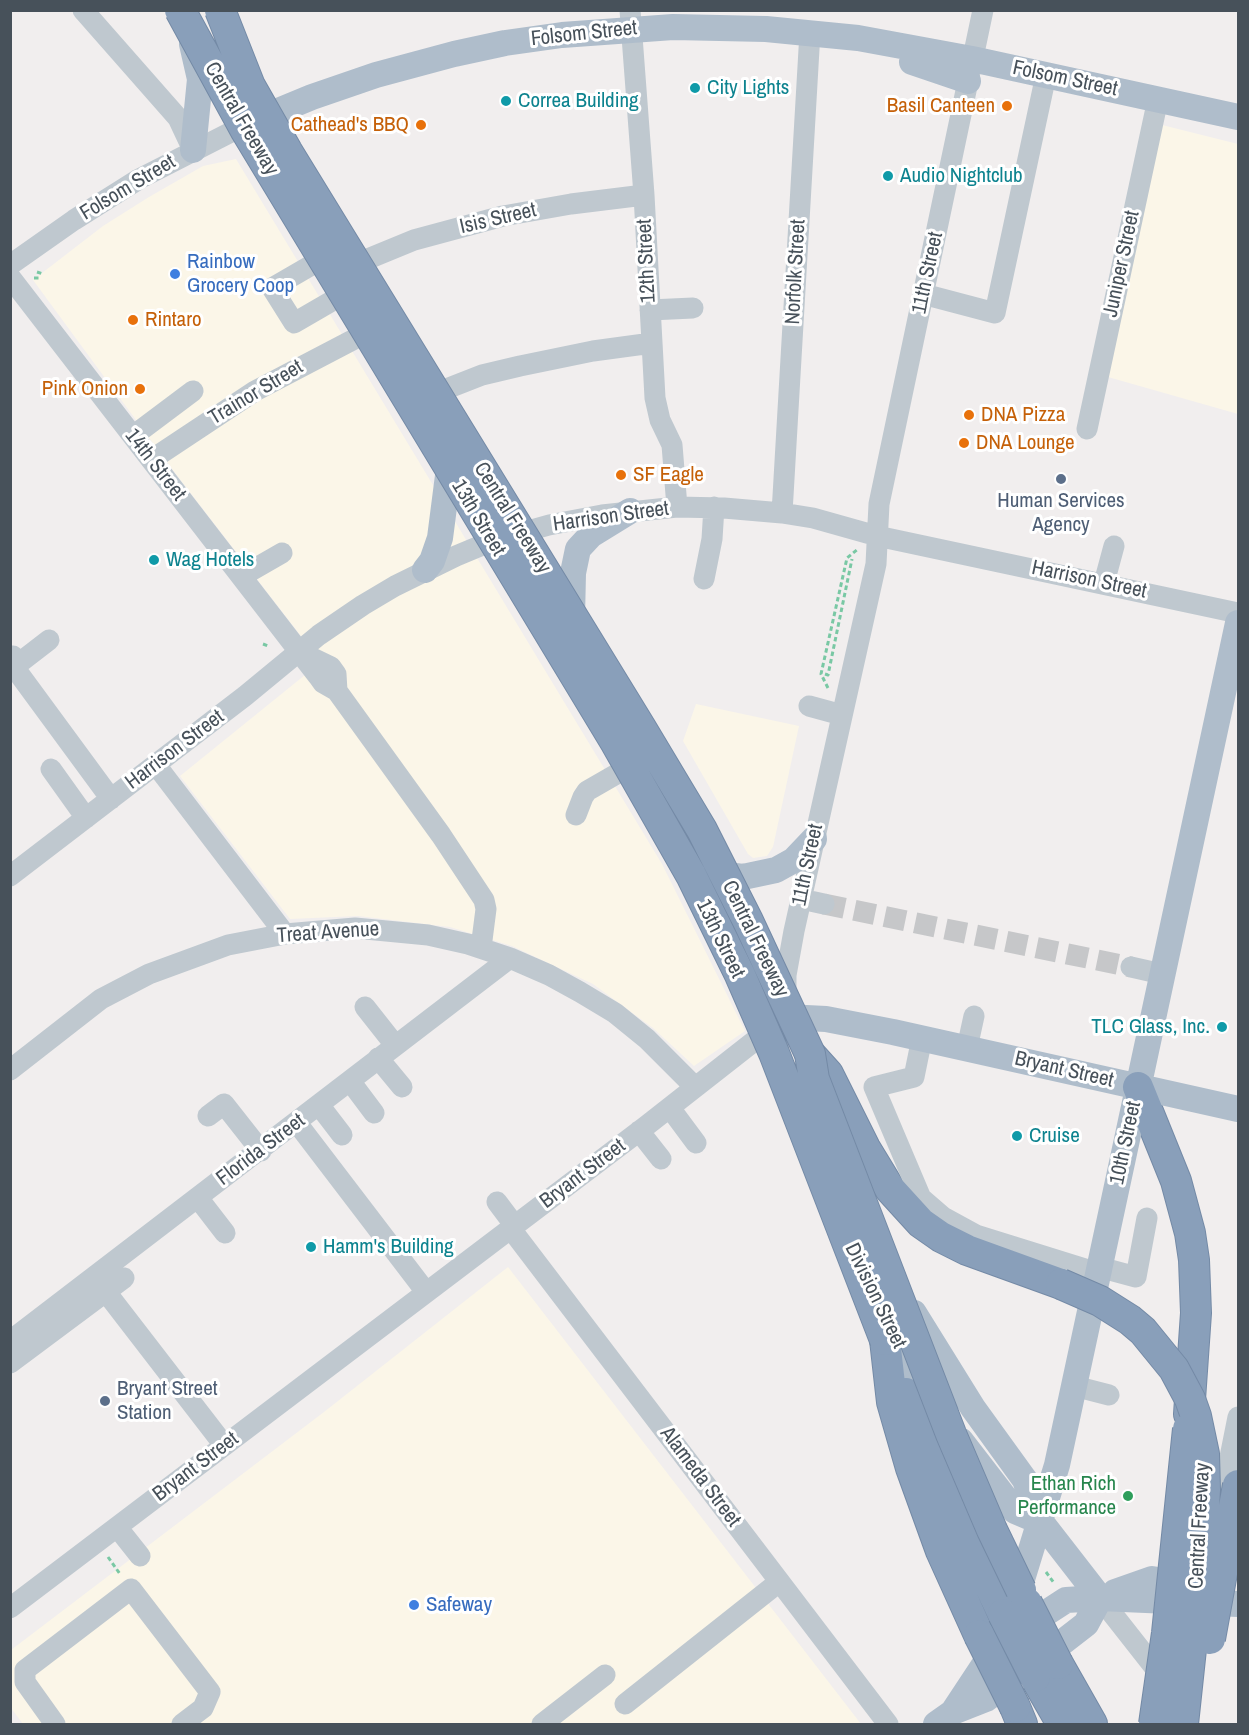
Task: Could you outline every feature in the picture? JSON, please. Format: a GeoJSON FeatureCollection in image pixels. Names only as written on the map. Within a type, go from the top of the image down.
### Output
{"type":"FeatureCollection","features":[{"type":"Feature","properties":{"kind":"highway","name":"Central Freeway"},"geometry":{"type":"LineString","coordinates":[[215,12],[250,86],[702,830],[748,921],[810,1054],[828,1074],[865,1148],[890,1189],[921,1223],[941,1237],[967,1250],[1061,1284],[1117,1311],[1154,1342],[1182,1382],[1201,1434],[1205,1472],[1203,1532],[1183,1725]]}},
{"type":"Feature","properties":{"kind":"highway","name":"Central Freeway"},"geometry":{"type":"LineString","coordinates":[[183,18],[246,131],[616,743],[691,875],[740,975],[774,1053],[885,1340]]}},
{"type":"Feature","properties":{"kind":"highway"},"geometry":{"type":"LineString","coordinates":[[810,1054],[814,1079],[971,1482],[1024,1597],[1092,1725]]}},
{"type":"Feature","properties":{"kind":"highway"},"geometry":{"type":"LineString","coordinates":[[1138,1087],[1176,1181],[1190,1233],[1194,1260],[1196,1313],[1188,1429],[1167,1633],[1154,1725]]}},
{"type":"Feature","properties":{"kind":"highway"},"geometry":{"type":"LineString","coordinates":[[885,1340],[892,1402],[920,1495],[957,1588],[1022,1725]]}},
{"type":"Feature","properties":{"kind":"highway"},"geometry":{"type":"LineString","coordinates":[[885,1340],[968,1541],[1019,1646],[1062,1725]]}},
{"type":"Feature","properties":{"kind":"highway"},"geometry":{"type":"LineString","coordinates":[[1191,1725],[1239,1476]]}},
{"type":"Feature","properties":{"kind":"main road","name":"13th Street"},"geometry":{"type":"LineString","coordinates":[[215,12],[268,116],[677,792],[721,871],[786,1017]]}},
{"type":"Feature","properties":{"kind":"main road"},"geometry":{"type":"LineString","coordinates":[[183,18],[200,79],[193,150]]}},
{"type":"Feature","properties":{"kind":"main road","name":"13th Street"},"geometry":{"type":"LineString","coordinates":[[183,18],[241,127],[449,468],[627,768],[705,908],[764,1032]]}},
{"type":"Feature","properties":{"kind":"main road","name":"Folsom Street"},"geometry":{"type":"LineString","coordinates":[[241,127],[375,75],[505,43],[562,35],[630,20],[810,32],[866,39],[970,70],[1046,75],[1239,117]]}},
{"type":"Feature","properties":{"kind":"main road"},"geometry":{"type":"LineString","coordinates":[[1201,109],[1222,130],[1239,133]]}},
{"type":"Feature","properties":{"kind":"main road"},"geometry":{"type":"LineString","coordinates":[[425,570],[432,561],[440,538],[449,468]]}},
{"type":"Feature","properties":{"kind":"main road"},"geometry":{"type":"LineString","coordinates":[[572,618],[573,573],[578,549],[591,535],[630,511]]}},
{"type":"Feature","properties":{"kind":"main road","name":"10th Street"},"geometry":{"type":"LineString","coordinates":[[990,1656],[1013,1610],[1057,1465],[1239,623]]}},
{"type":"Feature","properties":{"kind":"main road"},"geometry":{"type":"LineString","coordinates":[[721,871],[727,875],[743,877],[776,870],[794,860],[814,839]]}},
{"type":"Feature","properties":{"kind":"main road","name":"Division Street"},"geometry":{"type":"LineString","coordinates":[[786,1017],[855,1190],[901,1292],[973,1408],[1025,1480],[1041,1522],[1100,1598]]}},
{"type":"Feature","properties":{"kind":"main road","name":"Bryant Street"},"geometry":{"type":"LineString","coordinates":[[786,1017],[826,1019],[922,1038],[1239,1109]]}},
{"type":"Feature","properties":{"kind":"main road","name":"Division Street"},"geometry":{"type":"LineString","coordinates":[[764,1032],[873,1302],[911,1369],[949,1426],[1016,1511],[1041,1522]]}},
{"type":"Feature","properties":{"kind":"main road"},"geometry":{"type":"LineString","coordinates":[[944,1718],[986,1699],[1086,1624],[1100,1598],[1152,1579],[1185,1583],[1239,1600]]}},
{"type":"Feature","properties":{"kind":"main road"},"geometry":{"type":"LineString","coordinates":[[944,1718],[990,1656],[1026,1626],[1066,1600],[1100,1598],[1239,1604]]}},
{"type":"Feature","properties":{"kind":"street"},"geometry":{"type":"LineString","coordinates":[[83,10],[178,118],[193,150]]}},
{"type":"Feature","properties":{"kind":"street","name":"11th Street"},"geometry":{"type":"LineString","coordinates":[[786,1017],[786,975],[876,564],[879,504],[983,10]]}},
{"type":"Feature","properties":{"kind":"street","name":"12th Street"},"geometry":{"type":"LineString","coordinates":[[630,20],[644,195],[655,398],[660,420],[672,445],[677,507]]}},
{"type":"Feature","properties":{"kind":"street","name":"Norfolk Street"},"geometry":{"type":"LineString","coordinates":[[782,513],[810,32]]}},
{"type":"Feature","properties":{"kind":"street"},"geometry":{"type":"LineString","coordinates":[[923,294],[995,313],[1046,75]]}},
{"type":"Feature","properties":{"kind":"street","name":"Juniper Street"},"geometry":{"type":"LineString","coordinates":[[1087,429],[1158,99]]}},
{"type":"Feature","properties":{"kind":"street","name":"Folsom Street"},"geometry":{"type":"LineString","coordinates":[[10,265],[107,199],[193,150],[241,127]]}},
{"type":"Feature","properties":{"kind":"street","name":"Isis Street"},"geometry":{"type":"LineString","coordinates":[[358,263],[414,240],[503,216],[571,204],[644,195]]}},
{"type":"Feature","properties":{"kind":"street"},"geometry":{"type":"LineString","coordinates":[[322,259],[272,288],[294,324],[344,294]]}},
{"type":"Feature","properties":{"kind":"street","name":"14th Street"},"geometry":{"type":"LineString","coordinates":[[10,277],[323,683],[337,691],[441,835],[484,900],[486,909],[481,948]]}},
{"type":"Feature","properties":{"kind":"street"},"geometry":{"type":"LineString","coordinates":[[650,310],[693,308]]}},
{"type":"Feature","properties":{"kind":"street","name":"Trainor Street"},"geometry":{"type":"LineString","coordinates":[[152,460],[255,391],[366,333]]}},
{"type":"Feature","properties":{"kind":"street"},"geometry":{"type":"LineString","coordinates":[[436,393],[482,375],[539,361],[652,343]]}},
{"type":"Feature","properties":{"kind":"street"},"geometry":{"type":"LineString","coordinates":[[133,436],[193,391]]}},
{"type":"Feature","properties":{"kind":"street","name":"Harrison Street"},"geometry":{"type":"LineString","coordinates":[[10,876],[301,652],[319,635],[363,605],[425,570],[492,541],[577,519],[677,507],[714,507],[782,513],[877,536],[1239,613]]}},
{"type":"Feature","properties":{"kind":"street"},"geometry":{"type":"LineString","coordinates":[[704,579],[712,539],[714,507]]}},
{"type":"Feature","properties":{"kind":"street"},"geometry":{"type":"LineString","coordinates":[[1104,583],[1114,546]]}},
{"type":"Feature","properties":{"kind":"street"},"geometry":{"type":"LineString","coordinates":[[242,576],[282,553]]}},
{"type":"Feature","properties":{"kind":"street"},"geometry":{"type":"LineString","coordinates":[[49,640],[14,661],[111,799]]}},
{"type":"Feature","properties":{"kind":"street"},"geometry":{"type":"LineString","coordinates":[[809,706],[842,715]]}},
{"type":"Feature","properties":{"kind":"street"},"geometry":{"type":"LineString","coordinates":[[156,765],[285,934]]}},
{"type":"Feature","properties":{"kind":"street"},"geometry":{"type":"LineString","coordinates":[[576,815],[587,791],[627,768]]}},
{"type":"Feature","properties":{"kind":"street"},"geometry":{"type":"LineString","coordinates":[[51,769],[86,818]]}},
{"type":"Feature","properties":{"kind":"street"},"geometry":{"type":"LineString","coordinates":[[801,899],[824,904]]}},
{"type":"Feature","properties":{"kind":"street","name":"Treat Avenue"},"geometry":{"type":"LineString","coordinates":[[10,1070],[101,999],[149,974],[228,945],[285,934],[355,928],[428,935],[510,958]]}},
{"type":"Feature","properties":{"kind":"street"},"geometry":{"type":"LineString","coordinates":[[510,958],[560,981],[615,1013],[647,1039],[695,1087]]}},
{"type":"Feature","properties":{"kind":"street","name":"Florida Street"},"geometry":{"type":"LineString","coordinates":[[10,1341],[510,958]]}},
{"type":"Feature","properties":{"kind":"street"},"geometry":{"type":"LineString","coordinates":[[1131,967],[1162,974]]}},
{"type":"Feature","properties":{"kind":"street"},"geometry":{"type":"LineString","coordinates":[[365,1007],[395,1046]]}},
{"type":"Feature","properties":{"kind":"street"},"geometry":{"type":"LineString","coordinates":[[967,1048],[974,1016]]}},
{"type":"Feature","properties":{"kind":"street","name":"Bryant Street"},"geometry":{"type":"LineString","coordinates":[[10,1608],[670,1108],[786,1017]]}},
{"type":"Feature","properties":{"kind":"street"},"geometry":{"type":"LineString","coordinates":[[922,1038],[914,1077],[874,1087],[921,1198],[944,1217],[976,1235],[1099,1270],[1136,1277],[1147,1218]]}},
{"type":"Feature","properties":{"kind":"street"},"geometry":{"type":"LineString","coordinates":[[378,1058],[402,1087]]}},
{"type":"Feature","properties":{"kind":"street"},"geometry":{"type":"LineString","coordinates":[[350,1081],[374,1113]]}},
{"type":"Feature","properties":{"kind":"street"},"geometry":{"type":"LineString","coordinates":[[208,1116],[224,1104],[261,1151]]}},
{"type":"Feature","properties":{"kind":"street"},"geometry":{"type":"LineString","coordinates":[[319,1105],[342,1135]]}},
{"type":"Feature","properties":{"kind":"street"},"geometry":{"type":"LineString","coordinates":[[670,1108],[696,1143]]}},
{"type":"Feature","properties":{"kind":"street"},"geometry":{"type":"LineString","coordinates":[[297,1123],[426,1292]]}},
{"type":"Feature","properties":{"kind":"street"},"geometry":{"type":"LineString","coordinates":[[639,1131],[661,1159]]}},
{"type":"Feature","properties":{"kind":"street"},"geometry":{"type":"LineString","coordinates":[[198,1198],[225,1233]]}},
{"type":"Feature","properties":{"kind":"street","name":"Alameda Street"},"geometry":{"type":"LineString","coordinates":[[497,1202],[513,1227],[888,1725]]}},
{"type":"Feature","properties":{"kind":"street"},"geometry":{"type":"LineString","coordinates":[[10,1363],[124,1278]]}},
{"type":"Feature","properties":{"kind":"street"},"geometry":{"type":"LineString","coordinates":[[106,1292],[224,1445]]}},
{"type":"Feature","properties":{"kind":"street"},"geometry":{"type":"LineString","coordinates":[[1074,1386],[1109,1395]]}},
{"type":"Feature","properties":{"kind":"street"},"geometry":{"type":"LineString","coordinates":[[1203,1589],[1239,1417]]}},
{"type":"Feature","properties":{"kind":"street"},"geometry":{"type":"LineString","coordinates":[[117,1527],[140,1556]]}},
{"type":"Feature","properties":{"kind":"street"},"geometry":{"type":"LineString","coordinates":[[625,1704],[779,1582]]}},
{"type":"Feature","properties":{"kind":"street"},"geometry":{"type":"LineString","coordinates":[[55,1725],[25,1682],[25,1670],[131,1589],[210,1692],[209,1717],[182,1725]]}},
{"type":"Feature","properties":{"kind":"street","name":"Division Street"},"geometry":{"type":"LineString","coordinates":[[1100,1598],[1197,1725]]}},
{"type":"Feature","properties":{"kind":"street"},"geometry":{"type":"LineString","coordinates":[[542,1725],[605,1675]]}},
{"type":"Feature","properties":{"kind":"path"},"geometry":{"type":"LineString","coordinates":[[34,278],[42,276],[37,272]]}},
{"type":"Feature","properties":{"kind":"path"},"geometry":{"type":"LineString","coordinates":[[842,715],[821,674],[847,558],[877,536]]}},
{"type":"Feature","properties":{"kind":"path"},"geometry":{"type":"LineString","coordinates":[[825,674],[828,675],[852,559]]}},
{"type":"Feature","properties":{"kind":"path"},"geometry":{"type":"LineString","coordinates":[[263,644],[268,646]]}},
{"type":"Feature","properties":{"kind":"path"},"geometry":{"type":"LineString","coordinates":[[97,1542],[122,1576]]}},
{"type":"Feature","properties":{"kind":"path"},"geometry":{"type":"LineString","coordinates":[[1043,1568],[1059,1590]]}},
{"type":"Feature","properties":{"kind":"shaded area"},"geometry":{"type":"Polygon","coordinates":[[[1162,125],[1238,144],[1238,414],[1108,377],[1162,125]]]}},
{"type":"Feature","properties":{"kind":"shaded area"},"geometry":{"type":"Polygon","coordinates":[[[236,159],[662,864],[745,1031],[694,1066],[653,1028],[593,984],[512,946],[450,927],[358,916],[290,919],[180,776],[321,662],[172,469],[33,280],[103,226],[149,197],[203,166],[236,159]]]}},
{"type":"Feature","properties":{"kind":"shaded area"},"geometry":{"type":"Polygon","coordinates":[[[696,704],[799,726],[773,847],[767,856],[753,858],[748,854],[683,741],[696,704]]]}},
{"type":"Feature","properties":{"kind":"shaded area"},"geometry":{"type":"Polygon","coordinates":[[[508,1267],[861,1724],[23,1724],[11,1708],[11,1650],[324,1412],[508,1267]]]}},
{"type":"Feature","properties":{"kind":"tunnel"},"geometry":{"type":"LineString","coordinates":[[824,904],[1131,967]]}},
{"type":"Feature","properties":{"kind":"place","name":"City Lights"},"geometry":{"type":"Point","coordinates":[695,88]}},
{"type":"Feature","properties":{"kind":"place","name":"Correa Building"},"geometry":{"type":"Point","coordinates":[506,101]}},
{"type":"Feature","properties":{"kind":"place","name":"Basil Canteen"},"geometry":{"type":"Point","coordinates":[1007,106]}},
{"type":"Feature","properties":{"kind":"place","name":"Cathead's BBQ"},"geometry":{"type":"Point","coordinates":[421,125]}},
{"type":"Feature","properties":{"kind":"place","name":"Audio Nightclub"},"geometry":{"type":"Point","coordinates":[888,176]}},
{"type":"Feature","properties":{"kind":"place","name":"Rainbow Grocery Coop"},"geometry":{"type":"Point","coordinates":[175,274]}},
{"type":"Feature","properties":{"kind":"place","name":"Rintaro"},"geometry":{"type":"Point","coordinates":[133,320]}},
{"type":"Feature","properties":{"kind":"place","name":"Pink Onion"},"geometry":{"type":"Point","coordinates":[140,389]}},
{"type":"Feature","properties":{"kind":"place","name":"DNA Pizza"},"geometry":{"type":"Point","coordinates":[969,415]}},
{"type":"Feature","properties":{"kind":"place","name":"DNA Lounge"},"geometry":{"type":"Point","coordinates":[964,443]}},
{"type":"Feature","properties":{"kind":"place","name":"SF Eagle"},"geometry":{"type":"Point","coordinates":[621,475]}},
{"type":"Feature","properties":{"kind":"place","name":"Human Services Agency"},"geometry":{"type":"Point","coordinates":[1061,479]}},
{"type":"Feature","properties":{"kind":"place","name":"Wag Hotels"},"geometry":{"type":"Point","coordinates":[154,560]}},
{"type":"Feature","properties":{"kind":"place","name":"TLC Glass, Inc."},"geometry":{"type":"Point","coordinates":[1222,1027]}},
{"type":"Feature","properties":{"kind":"place","name":"Cruise"},"geometry":{"type":"Point","coordinates":[1017,1136]}},
{"type":"Feature","properties":{"kind":"place","name":"Hamm's Building"},"geometry":{"type":"Point","coordinates":[311,1247]}},
{"type":"Feature","properties":{"kind":"place","name":"Bryant Street Station"},"geometry":{"type":"Point","coordinates":[105,1401]}},
{"type":"Feature","properties":{"kind":"place","name":"Ethan Rich Performance"},"geometry":{"type":"Point","coordinates":[1128,1496]}},
{"type":"Feature","properties":{"kind":"place","name":"Safeway"},"geometry":{"type":"Point","coordinates":[414,1605]}}]}
